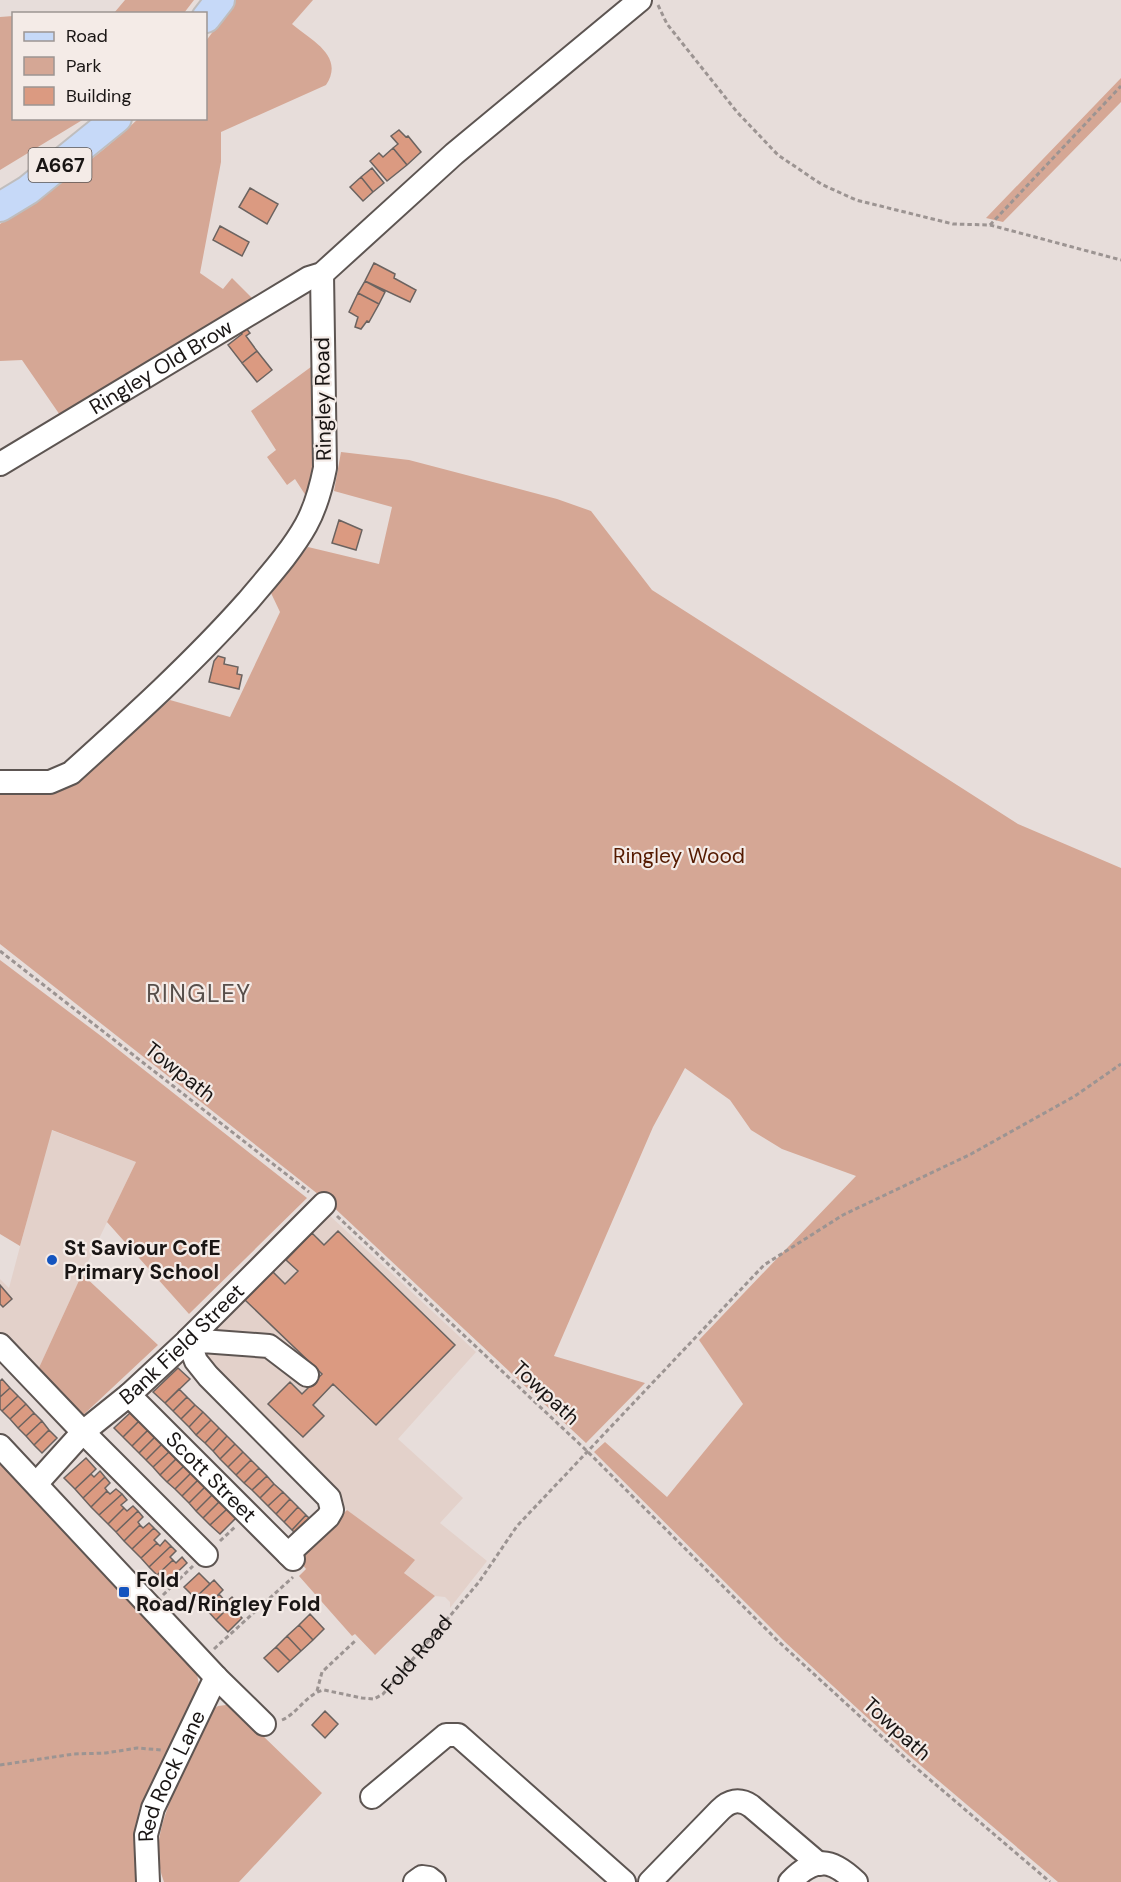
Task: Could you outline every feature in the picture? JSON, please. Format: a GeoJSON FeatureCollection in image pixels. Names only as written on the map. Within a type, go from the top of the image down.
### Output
{"type":"FeatureCollection","features":[{"type":"Feature","properties":{"kind":"main road"},"geometry":{"type":"LineString","coordinates":[[207,17],[220,0]]}},
{"type":"Feature","properties":{"kind":"main road","name":"A667"},"geometry":{"type":"LineString","coordinates":[[0,207],[28,190],[115,120]]}},
{"type":"Feature","properties":{"kind":"street"},"geometry":{"type":"LineString","coordinates":[[321,274],[454,154],[640,0]]}},
{"type":"Feature","properties":{"kind":"street","name":"Ringley Old Brow"},"geometry":{"type":"LineString","coordinates":[[0,464],[309,278],[321,274]]}},
{"type":"Feature","properties":{"kind":"street","name":"Ringley Road"},"geometry":{"type":"LineString","coordinates":[[0,782],[50,782],[71,773],[172,682],[218,635],[270,575],[306,525],[319,494],[325,468],[321,274]]}},
{"type":"Feature","properties":{"kind":"street","name":"Bank Field Street"},"geometry":{"type":"LineString","coordinates":[[37,1483],[83,1432],[129,1395],[188,1340],[324,1204]]}},
{"type":"Feature","properties":{"kind":"street"},"geometry":{"type":"LineString","coordinates":[[290,1557],[328,1517],[332,1510],[329,1498],[208,1376],[196,1361],[188,1340],[269,1346],[307,1375]]}},
{"type":"Feature","properties":{"kind":"street"},"geometry":{"type":"LineString","coordinates":[[0,1345],[206,1555]]}},
{"type":"Feature","properties":{"kind":"street","name":"Scott Street"},"geometry":{"type":"LineString","coordinates":[[129,1395],[290,1557]]}},
{"type":"Feature","properties":{"kind":"street"},"geometry":{"type":"LineString","coordinates":[[0,1446],[209,1669],[264,1724]]}},
{"type":"Feature","properties":{"kind":"street","name":"Red Rock Lane"},"geometry":{"type":"LineString","coordinates":[[148,1882],[146,1835],[153,1808],[178,1755],[209,1669]]}},
{"type":"Feature","properties":{"kind":"street"},"geometry":{"type":"LineString","coordinates":[[372,1797],[446,1735],[458,1735],[624,1882]]}},
{"type":"Feature","properties":{"kind":"street"},"geometry":{"type":"LineString","coordinates":[[650,1882],[720,1810],[732,1802],[744,1802],[751,1806],[819,1864]]}},
{"type":"Feature","properties":{"kind":"street"},"geometry":{"type":"LineString","coordinates":[[790,1882],[804,1869],[819,1864],[837,1866],[856,1882]]}},
{"type":"Feature","properties":{"kind":"street"},"geometry":{"type":"LineString","coordinates":[[415,1882],[422,1877],[434,1882]]}},
{"type":"Feature","properties":{"kind":"path"},"geometry":{"type":"LineString","coordinates":[[656,0],[667,24],[737,112],[778,155],[821,184],[856,200],[953,224],[990,225],[1121,260]]}},
{"type":"Feature","properties":{"kind":"path"},"geometry":{"type":"LineString","coordinates":[[990,225],[1121,86]]}},
{"type":"Feature","properties":{"kind":"path","name":"Towpath"},"geometry":{"type":"LineString","coordinates":[[0,951],[324,1204],[587,1451],[779,1642],[914,1766],[1050,1882]]}},
{"type":"Feature","properties":{"kind":"path","name":"Fold Road"},"geometry":{"type":"LineString","coordinates":[[317,1691],[324,1690],[374,1699],[382,1694],[479,1582],[517,1527],[764,1265],[843,1215],[971,1154],[1075,1096],[1121,1064]]}},
{"type":"Feature","properties":{"kind":"path"},"geometry":{"type":"LineString","coordinates":[[209,1669],[302,1569],[290,1557]]}},
{"type":"Feature","properties":{"kind":"path"},"geometry":{"type":"LineString","coordinates":[[264,1724],[285,1719],[317,1691],[322,1672],[355,1641]]}},
{"type":"Feature","properties":{"kind":"path"},"geometry":{"type":"LineString","coordinates":[[0,1765],[74,1754],[106,1754],[136,1748],[157,1748],[178,1755]]}},
{"type":"Feature","properties":{"kind":"shaded area","name":"St Saviour CofE Primary School"},"geometry":{"type":"Polygon","coordinates":[[[51,1130],[136,1162],[37,1372],[0,1337],[0,1279],[9,1288],[51,1130]]]}},
{"type":"Feature","properties":{"kind":"shaded area"},"geometry":{"type":"Polygon","coordinates":[[[327,1213],[476,1352],[398,1439],[463,1498],[440,1523],[487,1561],[450,1608],[450,1602],[445,1597],[435,1596],[404,1573],[414,1560],[347,1510],[188,1350],[327,1213]]]}},
{"type":"Feature","properties":{"kind":"green space"},"geometry":{"type":"Polygon","coordinates":[[[125,0],[194,0],[185,12],[115,12],[125,0]]]}},
{"type":"Feature","properties":{"kind":"green space"},"geometry":{"type":"Polygon","coordinates":[[[236,0],[313,0],[292,24],[324,50],[332,66],[326,85],[221,132],[221,162],[200,273],[223,289],[232,278],[255,301],[62,418],[22,360],[0,361],[0,224],[72,174],[137,120],[207,120],[207,40],[236,0]]]}},
{"type":"Feature","properties":{"kind":"green space"},"geometry":{"type":"Polygon","coordinates":[[[12,16],[12,120],[82,120],[0,170],[0,17],[12,16]]]}},
{"type":"Feature","properties":{"kind":"green space"},"geometry":{"type":"Polygon","coordinates":[[[1121,78],[1121,102],[1003,222],[986,218],[1121,78]]]}},
{"type":"Feature","properties":{"kind":"green space"},"geometry":{"type":"Polygon","coordinates":[[[315,364],[315,447],[306,496],[295,479],[287,485],[267,457],[276,450],[251,411],[315,364]]]}},
{"type":"Feature","properties":{"kind":"green space","name":"Ringley Wood"},"geometry":{"type":"Polygon","coordinates":[[[341,452],[409,460],[557,499],[591,511],[652,590],[1018,824],[1121,868],[1121,1882],[1058,1882],[907,1754],[785,1642],[594,1452],[605,1442],[667,1497],[743,1404],[699,1340],[856,1176],[782,1149],[751,1130],[730,1100],[685,1068],[653,1127],[554,1356],[645,1383],[586,1443],[328,1202],[0,944],[0,791],[75,781],[170,700],[230,717],[280,612],[271,593],[308,547],[379,564],[392,507],[334,491],[341,452]]]}},
{"type":"Feature","properties":{"kind":"green space"},"geometry":{"type":"Polygon","coordinates":[[[0,960],[101,1036],[307,1198],[189,1314],[107,1222],[136,1162],[52,1130],[20,1246],[0,1234],[0,960]]]}},
{"type":"Feature","properties":{"kind":"green space"},"geometry":{"type":"Polygon","coordinates":[[[82,1274],[158,1345],[80,1418],[37,1372],[82,1274]]]}},
{"type":"Feature","properties":{"kind":"green space"},"geometry":{"type":"Polygon","coordinates":[[[0,1464],[196,1669],[199,1685],[139,1809],[134,1845],[139,1882],[0,1882],[0,1464]]]}},
{"type":"Feature","properties":{"kind":"green space"},"geometry":{"type":"Polygon","coordinates":[[[347,1510],[415,1560],[404,1573],[435,1596],[375,1655],[355,1634],[352,1636],[299,1576],[306,1569],[297,1558],[347,1510]]]}},
{"type":"Feature","properties":{"kind":"green space"},"geometry":{"type":"Polygon","coordinates":[[[226,1705],[232,1706],[322,1793],[239,1882],[164,1882],[158,1854],[166,1813],[212,1710],[226,1705]]]}},
{"type":"Feature","properties":{"kind":"building"},"geometry":{"type":"Polygon","coordinates":[[[399,130],[406,137],[408,136],[421,152],[407,165],[393,148],[398,144],[391,136],[399,130]]]}},
{"type":"Feature","properties":{"kind":"building"},"geometry":{"type":"Polygon","coordinates":[[[393,148],[407,165],[387,181],[370,161],[379,153],[383,157],[393,148]]]}},
{"type":"Feature","properties":{"kind":"building"},"geometry":{"type":"Polygon","coordinates":[[[372,168],[384,183],[373,192],[361,177],[372,168]]]}},
{"type":"Feature","properties":{"kind":"building"},"geometry":{"type":"Polygon","coordinates":[[[361,177],[373,192],[363,201],[350,187],[361,177]]]}},
{"type":"Feature","properties":{"kind":"building"},"geometry":{"type":"Polygon","coordinates":[[[250,188],[278,204],[267,224],[239,207],[250,188]]]}},
{"type":"Feature","properties":{"kind":"building"},"geometry":{"type":"Polygon","coordinates":[[[220,226],[249,242],[242,256],[213,240],[220,226]]]}},
{"type":"Feature","properties":{"kind":"building"},"geometry":{"type":"Polygon","coordinates":[[[374,263],[395,274],[394,278],[416,290],[410,302],[365,281],[374,263]]]}},
{"type":"Feature","properties":{"kind":"building"},"geometry":{"type":"Polygon","coordinates":[[[365,281],[385,292],[379,304],[358,293],[365,281]]]}},
{"type":"Feature","properties":{"kind":"building"},"geometry":{"type":"Polygon","coordinates":[[[358,293],[379,304],[369,322],[367,321],[361,329],[355,327],[358,317],[349,312],[358,293]]]}},
{"type":"Feature","properties":{"kind":"building"},"geometry":{"type":"Polygon","coordinates":[[[246,328],[250,333],[246,336],[257,351],[242,363],[228,345],[246,328]]]}},
{"type":"Feature","properties":{"kind":"building"},"geometry":{"type":"Polygon","coordinates":[[[257,351],[272,370],[257,382],[242,363],[257,351]]]}},
{"type":"Feature","properties":{"kind":"building"},"geometry":{"type":"Polygon","coordinates":[[[339,520],[362,530],[356,550],[332,543],[339,520]]]}},
{"type":"Feature","properties":{"kind":"building"},"geometry":{"type":"Polygon","coordinates":[[[218,656],[225,658],[224,664],[238,667],[237,674],[242,675],[239,689],[209,682],[214,661],[218,656]]]}},
{"type":"Feature","properties":{"kind":"building"},"geometry":{"type":"Polygon","coordinates":[[[338,1231],[455,1345],[376,1425],[333,1384],[313,1405],[324,1416],[303,1437],[268,1404],[290,1382],[302,1394],[322,1374],[245,1300],[272,1271],[285,1284],[298,1271],[286,1260],[312,1233],[324,1245],[338,1231]]]}},
{"type":"Feature","properties":{"kind":"building"},"geometry":{"type":"Polygon","coordinates":[[[0,1285],[12,1299],[3,1307],[0,1304],[0,1285]]]}},
{"type":"Feature","properties":{"kind":"building"},"geometry":{"type":"Polygon","coordinates":[[[178,1368],[190,1379],[165,1403],[153,1392],[178,1368]]]}},
{"type":"Feature","properties":{"kind":"building"},"geometry":{"type":"Polygon","coordinates":[[[2,1379],[10,1388],[0,1397],[0,1381],[2,1379]]]}},
{"type":"Feature","properties":{"kind":"building"},"geometry":{"type":"Polygon","coordinates":[[[10,1388],[18,1396],[2,1411],[0,1397],[10,1388]]]}},
{"type":"Feature","properties":{"kind":"building"},"geometry":{"type":"Polygon","coordinates":[[[179,1389],[187,1397],[173,1411],[165,1403],[179,1389]]]}},
{"type":"Feature","properties":{"kind":"building"},"geometry":{"type":"Polygon","coordinates":[[[18,1396],[26,1404],[10,1419],[2,1411],[18,1396]]]}},
{"type":"Feature","properties":{"kind":"building"},"geometry":{"type":"Polygon","coordinates":[[[187,1397],[195,1405],[181,1419],[173,1411],[187,1397]]]}},
{"type":"Feature","properties":{"kind":"building"},"geometry":{"type":"Polygon","coordinates":[[[26,1404],[34,1413],[18,1428],[10,1419],[26,1404]]]}},
{"type":"Feature","properties":{"kind":"building"},"geometry":{"type":"Polygon","coordinates":[[[195,1405],[203,1412],[189,1427],[181,1419],[195,1405]]]}},
{"type":"Feature","properties":{"kind":"building"},"geometry":{"type":"Polygon","coordinates":[[[203,1412],[211,1420],[196,1435],[189,1427],[203,1412]]]}},
{"type":"Feature","properties":{"kind":"building"},"geometry":{"type":"Polygon","coordinates":[[[34,1413],[42,1421],[26,1436],[18,1428],[34,1413]]]}},
{"type":"Feature","properties":{"kind":"building"},"geometry":{"type":"Polygon","coordinates":[[[130,1413],[139,1421],[123,1437],[114,1428],[130,1413]]]}},
{"type":"Feature","properties":{"kind":"building"},"geometry":{"type":"Polygon","coordinates":[[[211,1420],[219,1428],[205,1443],[196,1435],[211,1420]]]}},
{"type":"Feature","properties":{"kind":"building"},"geometry":{"type":"Polygon","coordinates":[[[42,1421],[49,1430],[34,1445],[26,1436],[42,1421]]]}},
{"type":"Feature","properties":{"kind":"building"},"geometry":{"type":"Polygon","coordinates":[[[139,1421],[148,1430],[132,1446],[123,1437],[139,1421]]]}},
{"type":"Feature","properties":{"kind":"building"},"geometry":{"type":"Polygon","coordinates":[[[219,1428],[227,1436],[213,1451],[205,1443],[219,1428]]]}},
{"type":"Feature","properties":{"kind":"building"},"geometry":{"type":"Polygon","coordinates":[[[49,1430],[57,1438],[42,1453],[34,1445],[49,1430]]]}},
{"type":"Feature","properties":{"kind":"building"},"geometry":{"type":"Polygon","coordinates":[[[148,1430],[155,1437],[139,1453],[132,1446],[148,1430]]]}},
{"type":"Feature","properties":{"kind":"building"},"geometry":{"type":"Polygon","coordinates":[[[227,1436],[235,1444],[220,1459],[213,1451],[227,1436]]]}},
{"type":"Feature","properties":{"kind":"building"},"geometry":{"type":"Polygon","coordinates":[[[155,1437],[162,1444],[146,1460],[139,1453],[155,1437]]]}},
{"type":"Feature","properties":{"kind":"building"},"geometry":{"type":"Polygon","coordinates":[[[162,1444],[169,1452],[153,1467],[146,1460],[162,1444]]]}},
{"type":"Feature","properties":{"kind":"building"},"geometry":{"type":"Polygon","coordinates":[[[235,1444],[243,1452],[228,1467],[220,1459],[235,1444]]]}},
{"type":"Feature","properties":{"kind":"building"},"geometry":{"type":"Polygon","coordinates":[[[169,1452],[176,1459],[160,1475],[153,1467],[169,1452]]]}},
{"type":"Feature","properties":{"kind":"building"},"geometry":{"type":"Polygon","coordinates":[[[243,1452],[251,1460],[236,1475],[228,1467],[243,1452]]]}},
{"type":"Feature","properties":{"kind":"building"},"geometry":{"type":"Polygon","coordinates":[[[86,1458],[96,1469],[75,1489],[64,1478],[86,1458]]]}},
{"type":"Feature","properties":{"kind":"building"},"geometry":{"type":"Polygon","coordinates":[[[176,1459],[184,1466],[167,1482],[160,1475],[176,1459]]]}},
{"type":"Feature","properties":{"kind":"building"},"geometry":{"type":"Polygon","coordinates":[[[251,1460],[259,1468],[244,1483],[236,1475],[251,1460]]]}},
{"type":"Feature","properties":{"kind":"building"},"geometry":{"type":"Polygon","coordinates":[[[184,1466],[191,1473],[175,1489],[167,1482],[184,1466]]]}},
{"type":"Feature","properties":{"kind":"building"},"geometry":{"type":"Polygon","coordinates":[[[259,1468],[267,1476],[252,1490],[244,1483],[259,1468]]]}},
{"type":"Feature","properties":{"kind":"building"},"geometry":{"type":"Polygon","coordinates":[[[100,1471],[105,1477],[83,1498],[75,1489],[91,1474],[94,1477],[100,1471]]]}},
{"type":"Feature","properties":{"kind":"building"},"geometry":{"type":"Polygon","coordinates":[[[191,1473],[198,1480],[182,1496],[175,1489],[191,1473]]]}},
{"type":"Feature","properties":{"kind":"building"},"geometry":{"type":"Polygon","coordinates":[[[267,1476],[274,1484],[260,1498],[252,1490],[267,1476]]]}},
{"type":"Feature","properties":{"kind":"building"},"geometry":{"type":"Polygon","coordinates":[[[105,1477],[110,1483],[105,1488],[107,1491],[91,1507],[83,1498],[105,1477]]]}},
{"type":"Feature","properties":{"kind":"building"},"geometry":{"type":"Polygon","coordinates":[[[198,1480],[205,1487],[189,1503],[182,1496],[198,1480]]]}},
{"type":"Feature","properties":{"kind":"building"},"geometry":{"type":"Polygon","coordinates":[[[274,1484],[283,1492],[268,1506],[260,1498],[274,1484]]]}},
{"type":"Feature","properties":{"kind":"building"},"geometry":{"type":"Polygon","coordinates":[[[205,1487],[212,1495],[196,1511],[189,1503],[205,1487]]]}},
{"type":"Feature","properties":{"kind":"building"},"geometry":{"type":"Polygon","coordinates":[[[116,1489],[122,1494],[99,1515],[91,1507],[107,1491],[110,1494],[116,1489]]]}},
{"type":"Feature","properties":{"kind":"building"},"geometry":{"type":"Polygon","coordinates":[[[283,1492],[290,1499],[276,1514],[268,1506],[283,1492]]]}},
{"type":"Feature","properties":{"kind":"building"},"geometry":{"type":"Polygon","coordinates":[[[122,1494],[127,1500],[121,1505],[124,1508],[108,1524],[99,1515],[122,1494]]]}},
{"type":"Feature","properties":{"kind":"building"},"geometry":{"type":"Polygon","coordinates":[[[212,1495],[219,1502],[203,1518],[196,1511],[212,1495]]]}},
{"type":"Feature","properties":{"kind":"building"},"geometry":{"type":"Polygon","coordinates":[[[290,1499],[298,1507],[284,1522],[276,1514],[290,1499]]]}},
{"type":"Feature","properties":{"kind":"building"},"geometry":{"type":"Polygon","coordinates":[[[219,1502],[227,1509],[210,1525],[203,1518],[219,1502]]]}},
{"type":"Feature","properties":{"kind":"building"},"geometry":{"type":"Polygon","coordinates":[[[133,1506],[138,1511],[116,1532],[108,1524],[124,1508],[127,1511],[133,1506]]]}},
{"type":"Feature","properties":{"kind":"building"},"geometry":{"type":"Polygon","coordinates":[[[298,1507],[306,1515],[292,1530],[284,1522],[298,1507]]]}},
{"type":"Feature","properties":{"kind":"building"},"geometry":{"type":"Polygon","coordinates":[[[227,1509],[236,1518],[220,1534],[210,1525],[227,1509]]]}},
{"type":"Feature","properties":{"kind":"building"},"geometry":{"type":"Polygon","coordinates":[[[138,1511],[143,1517],[138,1522],[140,1525],[124,1541],[116,1532],[138,1511]]]}},
{"type":"Feature","properties":{"kind":"building"},"geometry":{"type":"Polygon","coordinates":[[[306,1515],[314,1523],[300,1538],[292,1530],[306,1515]]]}},
{"type":"Feature","properties":{"kind":"building"},"geometry":{"type":"Polygon","coordinates":[[[149,1523],[154,1528],[132,1549],[124,1541],[140,1525],[143,1528],[149,1523]]]}},
{"type":"Feature","properties":{"kind":"building"},"geometry":{"type":"Polygon","coordinates":[[[154,1528],[160,1534],[154,1540],[157,1543],[141,1558],[132,1549],[154,1528]]]}},
{"type":"Feature","properties":{"kind":"building"},"geometry":{"type":"Polygon","coordinates":[[[165,1540],[171,1546],[149,1567],[141,1558],[157,1543],[160,1546],[165,1540]]]}},
{"type":"Feature","properties":{"kind":"building"},"geometry":{"type":"Polygon","coordinates":[[[171,1546],[176,1551],[170,1557],[173,1560],[157,1575],[149,1567],[171,1546]]]}},
{"type":"Feature","properties":{"kind":"building"},"geometry":{"type":"Polygon","coordinates":[[[182,1557],[187,1563],[165,1584],[157,1575],[173,1560],[176,1563],[182,1557]]]}},
{"type":"Feature","properties":{"kind":"building"},"geometry":{"type":"Polygon","coordinates":[[[199,1573],[210,1584],[195,1598],[184,1587],[199,1573]]]}},
{"type":"Feature","properties":{"kind":"building"},"geometry":{"type":"Polygon","coordinates":[[[214,1580],[223,1590],[205,1608],[195,1598],[214,1580]]]}},
{"type":"Feature","properties":{"kind":"building"},"geometry":{"type":"Polygon","coordinates":[[[219,1594],[226,1602],[232,1597],[235,1601],[216,1620],[205,1608],[219,1594]]]}},
{"type":"Feature","properties":{"kind":"building"},"geometry":{"type":"Polygon","coordinates":[[[235,1601],[239,1605],[234,1610],[242,1618],[228,1632],[216,1620],[235,1601]]]}},
{"type":"Feature","properties":{"kind":"building"},"geometry":{"type":"Polygon","coordinates":[[[310,1614],[324,1629],[313,1640],[299,1625],[310,1614]]]}},
{"type":"Feature","properties":{"kind":"building"},"geometry":{"type":"Polygon","coordinates":[[[299,1625],[313,1640],[301,1651],[287,1636],[299,1625]]]}},
{"type":"Feature","properties":{"kind":"building"},"geometry":{"type":"Polygon","coordinates":[[[287,1636],[301,1651],[290,1661],[276,1647],[287,1636]]]}},
{"type":"Feature","properties":{"kind":"building"},"geometry":{"type":"Polygon","coordinates":[[[276,1647],[290,1661],[278,1672],[264,1658],[276,1647]]]}},
{"type":"Feature","properties":{"kind":"building"},"geometry":{"type":"Polygon","coordinates":[[[325,1711],[338,1724],[325,1738],[312,1725],[325,1711]]]}},
{"type":"Feature","properties":{"kind":"place","name":"St Saviour CofE Primary School"},"geometry":{"type":"Point","coordinates":[52,1260]}},
{"type":"Feature","properties":{"kind":"place","name":"Fold Road/Ringley Fold"},"geometry":{"type":"Point","coordinates":[124,1592]}},
{"type":"Feature","properties":{"kind":"district","name":"RINGLEY"},"geometry":{"type":"Point","coordinates":[199,993]}}]}
